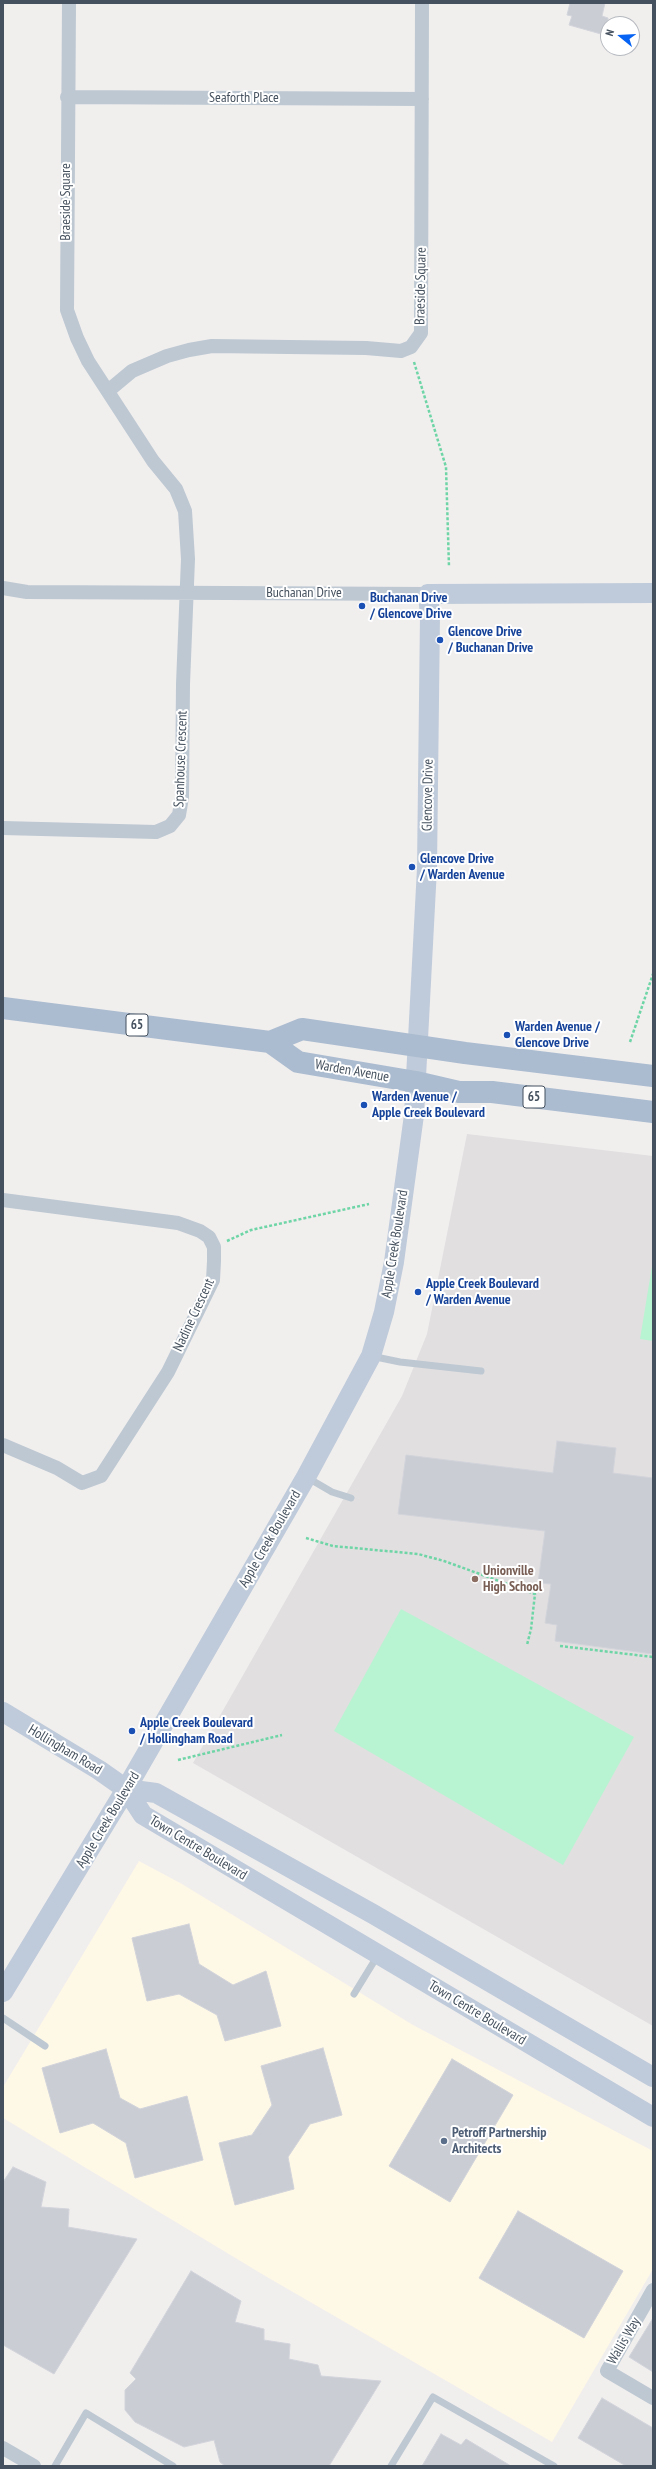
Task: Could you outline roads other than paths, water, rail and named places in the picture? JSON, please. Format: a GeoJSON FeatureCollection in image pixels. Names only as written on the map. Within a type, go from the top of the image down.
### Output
{"type":"FeatureCollection","features":[{"type":"Feature","properties":{"kind":"main road","name":"Buchanan Drive"},"geometry":{"type":"LineString","coordinates":[[428,594],[653,593]]}},
{"type":"Feature","properties":{"kind":"main road","name":"Glencove Drive"},"geometry":{"type":"LineString","coordinates":[[419,1045],[428,868],[430,623],[428,594]]}},
{"type":"Feature","properties":{"kind":"main road","name":"Warden Avenue"},"geometry":{"type":"LineString","coordinates":[[3,1008],[270,1042],[298,1062],[416,1082],[460,1092],[492,1092],[653,1112]]}},
{"type":"Feature","properties":{"kind":"main road","name":"Warden Avenue"},"geometry":{"type":"LineString","coordinates":[[270,1042],[302,1029],[419,1045],[465,1053],[653,1076]]}},
{"type":"Feature","properties":{"kind":"main road","name":"Apple Creek Boulevard"},"geometry":{"type":"LineString","coordinates":[[4,1988],[126,1789],[306,1477],[371,1356],[384,1312],[394,1262],[414,1115],[419,1045]]}},
{"type":"Feature","properties":{"kind":"main road","name":"Hollingham Road"},"geometry":{"type":"LineString","coordinates":[[3,1712],[99,1770],[126,1789]]}},
{"type":"Feature","properties":{"kind":"main road","name":"Town Centre Boulevard"},"geometry":{"type":"LineString","coordinates":[[126,1789],[143,1815],[653,2117]]}},
{"type":"Feature","properties":{"kind":"main road","name":"Town Centre Boulevard"},"geometry":{"type":"LineString","coordinates":[[126,1789],[156,1793],[373,1914],[653,2077]]}},
{"type":"Feature","properties":{"kind":"street","name":"Braeside Square"},"geometry":{"type":"LineString","coordinates":[[69,3],[67,97],[67,310],[77,338],[88,361],[153,461],[176,489],[185,511],[188,535],[188,592]]}},
{"type":"Feature","properties":{"kind":"street","name":"Braeside Square"},"geometry":{"type":"LineString","coordinates":[[108,391],[132,371],[161,358],[189,350],[212,346],[358,348],[401,351],[411,346],[421,334],[422,3]]}},
{"type":"Feature","properties":{"kind":"street","name":"Seaforth Place"},"geometry":{"type":"LineString","coordinates":[[67,97],[422,99]]}},
{"type":"Feature","properties":{"kind":"street","name":"Buchanan Drive"},"geometry":{"type":"LineString","coordinates":[[3,588],[27,592],[428,594]]}},
{"type":"Feature","properties":{"kind":"street","name":"Spanhouse Crescent"},"geometry":{"type":"LineString","coordinates":[[3,828],[156,832],[170,826],[179,815],[182,797],[183,684],[188,592]]}},
{"type":"Feature","properties":{"kind":"street","name":"Nadine Crescent"},"geometry":{"type":"LineString","coordinates":[[3,1200],[178,1224],[200,1231],[209,1237],[214,1247],[213,1280],[168,1372],[101,1476],[82,1483],[57,1468],[3,1445]]}},
{"type":"Feature","properties":{"kind":"street","name":"Wallis Way"},"geometry":{"type":"LineString","coordinates":[[653,2290],[607,2372],[653,2398]]}},
{"type":"Feature","properties":{"kind":"street"},"geometry":{"type":"LineString","coordinates":[[3,2448],[34,2466]]}},
{"type":"Feature","properties":{"kind":"lane"},"geometry":{"type":"LineString","coordinates":[[371,1356],[400,1362],[481,1371]]}},
{"type":"Feature","properties":{"kind":"lane"},"geometry":{"type":"LineString","coordinates":[[306,1477],[332,1492],[351,1498]]}},
{"type":"Feature","properties":{"kind":"lane"},"geometry":{"type":"LineString","coordinates":[[354,1994],[379,1954]]}},
{"type":"Feature","properties":{"kind":"lane"},"geometry":{"type":"LineString","coordinates":[[3,2018],[44,2046]]}},
{"type":"Feature","properties":{"kind":"lane"},"geometry":{"type":"LineString","coordinates":[[391,2466],[433,2398],[554,2466]]}},
{"type":"Feature","properties":{"kind":"lane"},"geometry":{"type":"LineString","coordinates":[[55,2466],[86,2413],[173,2466]]}},
{"type":"Feature","properties":{"kind":"place","name":"Buchanan Drive / Glencove Drive"},"geometry":{"type":"Point","coordinates":[362,606]}},
{"type":"Feature","properties":{"kind":"place","name":"Glencove Drive / Buchanan Drive"},"geometry":{"type":"Point","coordinates":[440,640]}},
{"type":"Feature","properties":{"kind":"place","name":"Glencove Drive / Warden Avenue"},"geometry":{"type":"Point","coordinates":[412,867]}},
{"type":"Feature","properties":{"kind":"place","name":"Warden Avenue / Glencove Drive"},"geometry":{"type":"Point","coordinates":[507,1035]}},
{"type":"Feature","properties":{"kind":"place","name":"Warden Avenue / Apple Creek Boulevard"},"geometry":{"type":"Point","coordinates":[364,1105]}},
{"type":"Feature","properties":{"kind":"place","name":"Apple Creek Boulevard / Warden Avenue"},"geometry":{"type":"Point","coordinates":[418,1292]}},
{"type":"Feature","properties":{"kind":"place","name":"Unionville High School"},"geometry":{"type":"Point","coordinates":[475,1579]}},
{"type":"Feature","properties":{"kind":"place","name":"Apple Creek Boulevard / Hollingham Road"},"geometry":{"type":"Point","coordinates":[132,1731]}},
{"type":"Feature","properties":{"kind":"place","name":"Petroff Partnership Architects"},"geometry":{"type":"Point","coordinates":[444,2141]}}]}
